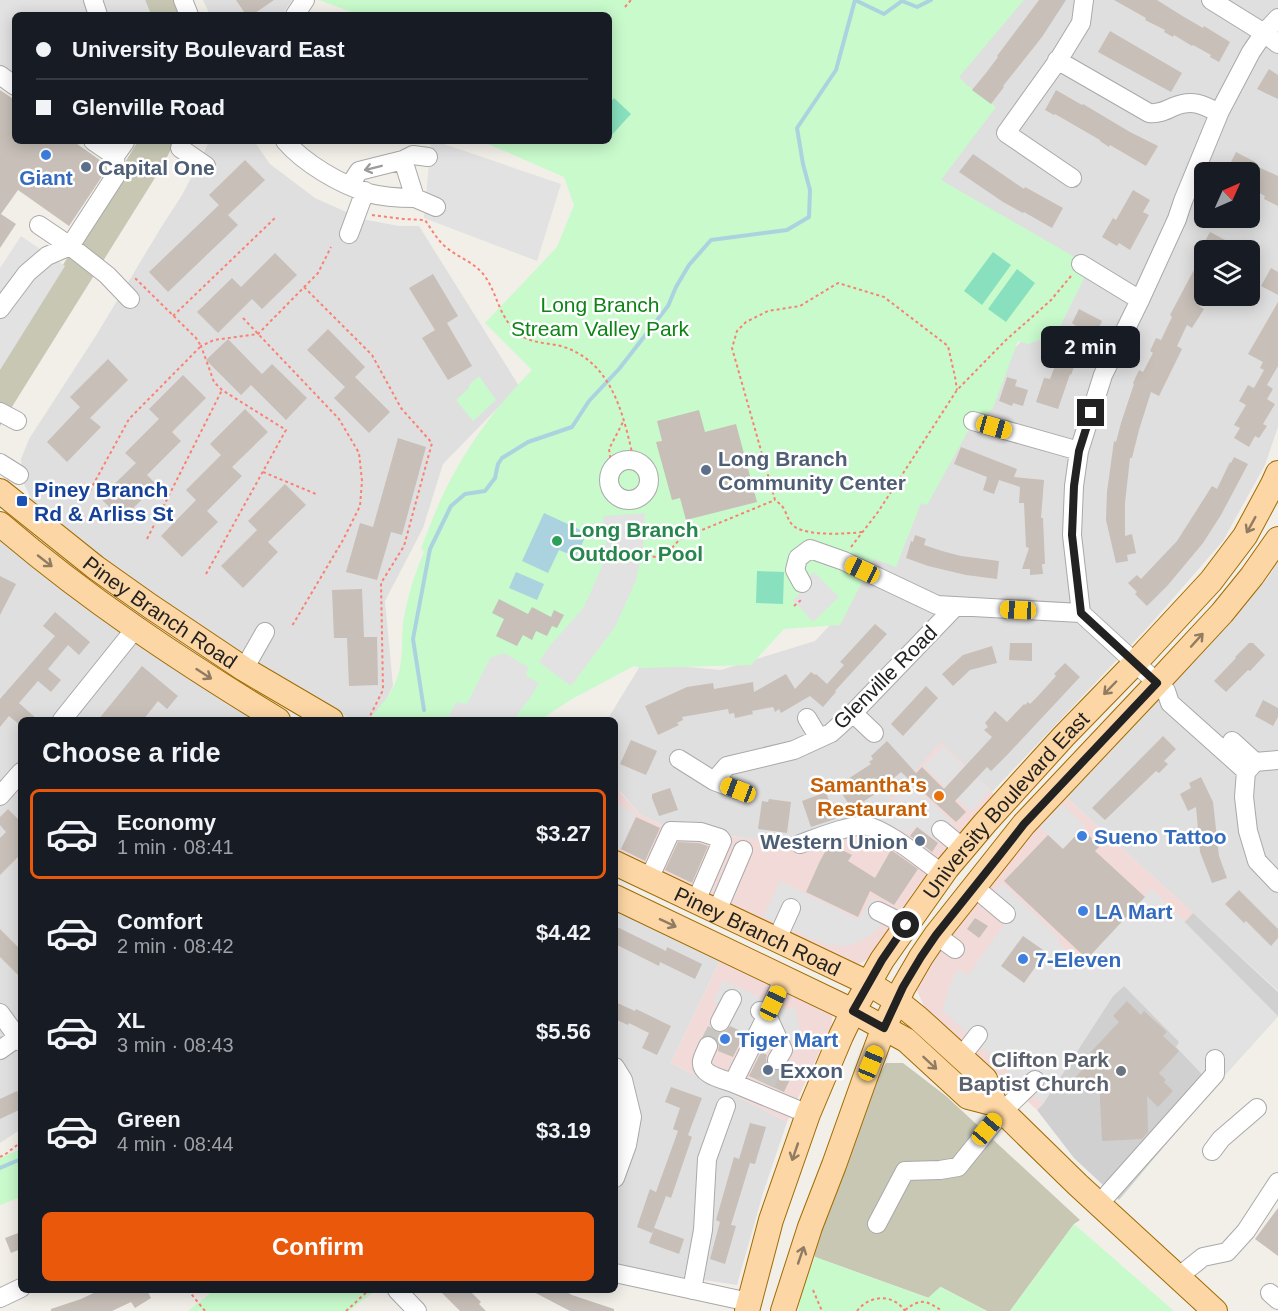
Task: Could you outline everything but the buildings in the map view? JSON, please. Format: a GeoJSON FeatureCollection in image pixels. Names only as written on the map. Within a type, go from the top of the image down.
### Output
{"type":"FeatureCollection","features":[{"type":"Feature","properties":{"kind":"main road","name":"University Boulevard East"},"geometry":{"type":"LineString","coordinates":[[748,1306],[771,1220],[808,1114],[853,1011],[882,960],[943,874],[964,849],[987,808],[1064,736],[1211,581],[1245,536],[1278,473]]}},
{"type":"Feature","properties":{"kind":"main road","name":"Piney Branch Road"},"geometry":{"type":"LineString","coordinates":[[0,491],[94,567],[317,717]]}},
{"type":"Feature","properties":{"kind":"main road","name":"Piney Branch Road"},"geometry":{"type":"LineString","coordinates":[[0,524],[135,629],[273,717]]}},
{"type":"Feature","properties":{"kind":"main road","name":"University Boulevard East"},"geometry":{"type":"LineString","coordinates":[[783,1311],[810,1227],[884,1028],[908,977],[936,935],[1024,824],[1046,812],[1162,687],[1252,576],[1278,539]]}},
{"type":"Feature","properties":{"kind":"main road","name":"Piney Branch Road"},"geometry":{"type":"LineString","coordinates":[[618,864],[868,983],[897,1000],[985,1079],[999,1107],[1099,1204],[1215,1311]]}},
{"type":"Feature","properties":{"kind":"main road","name":"Piney Branch Road"},"geometry":{"type":"LineString","coordinates":[[618,898],[853,1011],[906,1040],[968,1097],[999,1107]]}},
{"type":"Feature","properties":{"kind":"street"},"geometry":{"type":"LineString","coordinates":[[1072,178],[1005,133],[1081,23],[1084,0]]}},
{"type":"Feature","properties":{"kind":"street"},"geometry":{"type":"LineString","coordinates":[[1211,0],[1271,39]]}},
{"type":"Feature","properties":{"kind":"street"},"geometry":{"type":"LineString","coordinates":[[1081,613],[1072,535],[1074,486],[1079,451],[1103,375],[1177,219],[1219,113],[1251,52],[1271,39],[1278,18]]}},
{"type":"Feature","properties":{"kind":"street"},"geometry":{"type":"LineString","coordinates":[[1057,60],[1149,113],[1162,112],[1191,103],[1202,104],[1219,113]]}},
{"type":"Feature","properties":{"kind":"street"},"geometry":{"type":"LineString","coordinates":[[0,309],[27,273],[47,256],[70,246],[116,175],[119,148],[104,144]]}},
{"type":"Feature","properties":{"kind":"street"},"geometry":{"type":"LineString","coordinates":[[288,144],[309,163],[341,182],[395,198],[415,198],[436,207]]}},
{"type":"Feature","properties":{"kind":"street"},"geometry":{"type":"LineString","coordinates":[[180,148],[206,166]]}},
{"type":"Feature","properties":{"kind":"street"},"geometry":{"type":"LineString","coordinates":[[405,153],[415,198]]}},
{"type":"Feature","properties":{"kind":"street"},"geometry":{"type":"LineString","coordinates":[[349,234],[357,212],[359,171],[405,153],[428,157]]}},
{"type":"Feature","properties":{"kind":"street"},"geometry":{"type":"LineString","coordinates":[[39,225],[107,275],[130,299]]}},
{"type":"Feature","properties":{"kind":"street"},"geometry":{"type":"LineString","coordinates":[[1081,264],[1140,300]]}},
{"type":"Feature","properties":{"kind":"street"},"geometry":{"type":"LineString","coordinates":[[0,412],[17,421]]}},
{"type":"Feature","properties":{"kind":"street"},"geometry":{"type":"LineString","coordinates":[[973,421],[1079,451]]}},
{"type":"Feature","properties":{"kind":"street"},"geometry":{"type":"LineString","coordinates":[[634,461],[645,468],[648,475],[648,488],[644,494],[632,500],[625,508],[609,482],[612,470],[621,462],[634,461]]}},
{"type":"Feature","properties":{"kind":"street"},"geometry":{"type":"LineString","coordinates":[[0,462],[19,475]]}},
{"type":"Feature","properties":{"kind":"street"},"geometry":{"type":"LineString","coordinates":[[802,583],[795,570],[798,558],[810,549],[844,561],[937,605],[1081,613],[1162,687],[1170,703],[1251,767]]}},
{"type":"Feature","properties":{"kind":"street","name":"Glenville Road"},"geometry":{"type":"LineString","coordinates":[[714,780],[727,766],[794,750],[831,733],[955,606]]}},
{"type":"Feature","properties":{"kind":"street"},"geometry":{"type":"LineString","coordinates":[[64,717],[135,629]]}},
{"type":"Feature","properties":{"kind":"street"},"geometry":{"type":"LineString","coordinates":[[244,669],[265,632]]}},
{"type":"Feature","properties":{"kind":"street"},"geometry":{"type":"LineString","coordinates":[[853,713],[874,733]]}},
{"type":"Feature","properties":{"kind":"street"},"geometry":{"type":"LineString","coordinates":[[807,718],[819,738]]}},
{"type":"Feature","properties":{"kind":"street"},"geometry":{"type":"LineString","coordinates":[[679,759],[714,780],[738,790]]}},
{"type":"Feature","properties":{"kind":"street"},"geometry":{"type":"LineString","coordinates":[[1251,767],[1278,760]]}},
{"type":"Feature","properties":{"kind":"street"},"geometry":{"type":"LineString","coordinates":[[1251,767],[1244,797],[1248,831],[1257,861],[1278,883]]}},
{"type":"Feature","properties":{"kind":"street"},"geometry":{"type":"LineString","coordinates":[[0,795],[18,774]]}},
{"type":"Feature","properties":{"kind":"street"},"geometry":{"type":"LineString","coordinates":[[800,844],[839,830],[866,825],[884,832],[943,874]]}},
{"type":"Feature","properties":{"kind":"street"},"geometry":{"type":"LineString","coordinates":[[941,830],[964,849]]}},
{"type":"Feature","properties":{"kind":"street"},"geometry":{"type":"LineString","coordinates":[[649,879],[671,831],[700,832],[720,838],[722,841],[706,906]]}},
{"type":"Feature","properties":{"kind":"street"},"geometry":{"type":"LineString","coordinates":[[706,906],[743,850]]}},
{"type":"Feature","properties":{"kind":"street"},"geometry":{"type":"LineString","coordinates":[[974,887],[1006,914]]}},
{"type":"Feature","properties":{"kind":"street"},"geometry":{"type":"LineString","coordinates":[[777,939],[791,908]]}},
{"type":"Feature","properties":{"kind":"street"},"geometry":{"type":"LineString","coordinates":[[878,911],[906,925]]}},
{"type":"Feature","properties":{"kind":"street"},"geometry":{"type":"LineString","coordinates":[[936,935],[955,949]]}},
{"type":"Feature","properties":{"kind":"street"},"geometry":{"type":"LineString","coordinates":[[733,1083],[762,1012],[784,978]]}},
{"type":"Feature","properties":{"kind":"street"},"geometry":{"type":"LineString","coordinates":[[720,1022],[732,999]]}},
{"type":"Feature","properties":{"kind":"street"},"geometry":{"type":"LineString","coordinates":[[0,1012],[18,1035]]}},
{"type":"Feature","properties":{"kind":"street"},"geometry":{"type":"LineString","coordinates":[[762,1012],[783,1050],[777,1060]]}},
{"type":"Feature","properties":{"kind":"street"},"geometry":{"type":"LineString","coordinates":[[961,1057],[978,1035]]}},
{"type":"Feature","properties":{"kind":"street"},"geometry":{"type":"LineString","coordinates":[[0,1050],[18,1039]]}},
{"type":"Feature","properties":{"kind":"street"},"geometry":{"type":"LineString","coordinates":[[708,1046],[702,1060],[702,1067],[706,1072],[733,1083],[763,1089],[808,1114]]}},
{"type":"Feature","properties":{"kind":"street"},"geometry":{"type":"LineString","coordinates":[[1099,1204],[1215,1074],[1215,1059]]}},
{"type":"Feature","properties":{"kind":"street"},"geometry":{"type":"LineString","coordinates":[[618,1072],[623,1080],[632,1117],[620,1140]]}},
{"type":"Feature","properties":{"kind":"street"},"geometry":{"type":"LineString","coordinates":[[877,1224],[905,1171],[958,1167],[999,1107],[1035,1080]]}},
{"type":"Feature","properties":{"kind":"street"},"geometry":{"type":"LineString","coordinates":[[692,1290],[703,1230],[707,1159],[726,1106]]}},
{"type":"Feature","properties":{"kind":"street"},"geometry":{"type":"LineString","coordinates":[[1212,1151],[1221,1139],[1257,1108]]}},
{"type":"Feature","properties":{"kind":"street"},"geometry":{"type":"LineString","coordinates":[[618,1109],[620,1140],[618,1155]]}},
{"type":"Feature","properties":{"kind":"street"},"geometry":{"type":"LineString","coordinates":[[1178,1277],[1203,1257],[1227,1252],[1246,1231],[1278,1182]]}},
{"type":"Feature","properties":{"kind":"street"},"geometry":{"type":"LineString","coordinates":[[618,1274],[692,1290],[748,1306]]}},
{"type":"Feature","properties":{"kind":"street"},"geometry":{"type":"LineString","coordinates":[[0,1298],[18,1289]]}},
{"type":"Feature","properties":{"kind":"street"},"geometry":{"type":"LineString","coordinates":[[399,1293],[417,1311]]}},
{"type":"Feature","properties":{"kind":"path"},"geometry":{"type":"LineString","coordinates":[[625,7],[631,0]]}},
{"type":"Feature","properties":{"kind":"path"},"geometry":{"type":"LineString","coordinates":[[357,212],[388,218],[424,220],[439,242],[482,273],[512,328],[530,340],[570,349],[595,367],[608,382],[617,398],[634,461]]}},
{"type":"Feature","properties":{"kind":"path"},"geometry":{"type":"LineString","coordinates":[[173,316],[276,217]]}},
{"type":"Feature","properties":{"kind":"path"},"geometry":{"type":"LineString","coordinates":[[87,496],[129,419],[201,346],[214,340],[258,334],[318,273],[331,247]]}},
{"type":"Feature","properties":{"kind":"path"},"geometry":{"type":"LineString","coordinates":[[844,561],[853,544],[878,512],[957,390],[1005,341],[1051,300],[1081,264]]}},
{"type":"Feature","properties":{"kind":"path"},"geometry":{"type":"LineString","coordinates":[[135,278],[196,338],[214,382],[222,390],[286,430],[206,574]]}},
{"type":"Feature","properties":{"kind":"path"},"geometry":{"type":"LineString","coordinates":[[862,532],[838,534],[796,528],[784,508],[775,500],[732,348],[737,331],[746,322],[768,311],[800,306],[838,283],[884,297],[948,346],[957,390]]}},
{"type":"Feature","properties":{"kind":"path"},"geometry":{"type":"LineString","coordinates":[[304,287],[372,355],[402,408],[432,443],[404,546],[381,583],[383,690],[370,717]]}},
{"type":"Feature","properties":{"kind":"path"},"geometry":{"type":"LineString","coordinates":[[243,318],[339,419],[359,453],[362,481],[360,506],[343,540],[292,626]]}},
{"type":"Feature","properties":{"kind":"path"},"geometry":{"type":"LineString","coordinates":[[147,539],[222,390]]}},
{"type":"Feature","properties":{"kind":"path"},"geometry":{"type":"LineString","coordinates":[[612,470],[609,449],[623,422]]}},
{"type":"Feature","properties":{"kind":"path"},"geometry":{"type":"LineString","coordinates":[[263,472],[316,494]]}},
{"type":"Feature","properties":{"kind":"path"},"geometry":{"type":"LineString","coordinates":[[623,552],[663,558],[680,539],[775,500]]}},
{"type":"Feature","properties":{"kind":"path"},"geometry":{"type":"LineString","coordinates":[[0,1157],[18,1144]]}},
{"type":"Feature","properties":{"kind":"path"},"geometry":{"type":"LineString","coordinates":[[813,1290],[822,1311]]}},
{"type":"Feature","properties":{"kind":"path"},"geometry":{"type":"LineString","coordinates":[[190,1293],[205,1311]]}},
{"type":"Feature","properties":{"kind":"path"},"geometry":{"type":"LineString","coordinates":[[346,1311],[366,1293]]}},
{"type":"Feature","properties":{"kind":"path"},"geometry":{"type":"LineString","coordinates":[[857,1311],[871,1299],[884,1298],[901,1305],[905,1311],[916,1302],[928,1302],[942,1311]]}},
{"type":"Feature","properties":{"kind":"shaded area"},"geometry":{"type":"Polygon","coordinates":[[[0,0],[145,0],[150,12],[12,12],[12,74],[0,65],[0,0]]]}},
{"type":"Feature","properties":{"kind":"shaded area"},"geometry":{"type":"Polygon","coordinates":[[[145,0],[174,0],[180,12],[150,12],[145,0]]]}},
{"type":"Feature","properties":{"kind":"shaded area"},"geometry":{"type":"Polygon","coordinates":[[[203,0],[292,0],[284,12],[209,12],[203,0]]]}},
{"type":"Feature","properties":{"kind":"shaded area"},"geometry":{"type":"Polygon","coordinates":[[[1016,0],[1278,0],[1278,427],[1265,465],[1223,541],[1149,626],[992,792],[941,743],[876,816],[803,838],[752,839],[667,827],[639,814],[621,792],[618,792],[618,717],[609,717],[642,663],[721,670],[815,641],[849,605],[872,559],[965,402],[1053,307],[895,157],[1016,0]]]}},
{"type":"Feature","properties":{"kind":"shaded area"},"geometry":{"type":"Polygon","coordinates":[[[136,144],[174,144],[163,165],[0,426],[0,369],[136,144]]]}},
{"type":"Feature","properties":{"kind":"shaded area"},"geometry":{"type":"Polygon","coordinates":[[[208,144],[256,144],[270,164],[315,198],[362,219],[399,226],[419,226],[519,386],[443,464],[423,528],[385,601],[393,686],[378,717],[347,717],[334,710],[162,602],[36,509],[23,482],[21,459],[29,439],[97,334],[182,195],[208,144]]]}},
{"type":"Feature","properties":{"kind":"shaded area"},"geometry":{"type":"Polygon","coordinates":[[[431,144],[444,144],[561,184],[537,261],[424,218],[431,144]]]}},
{"type":"Feature","properties":{"kind":"shaded area"},"geometry":{"type":"Polygon","coordinates":[[[21,236],[65,266],[0,370],[0,268],[21,236]]]}},
{"type":"Feature","properties":{"kind":"shaded area"},"geometry":{"type":"Polygon","coordinates":[[[645,513],[643,547],[636,580],[615,627],[571,686],[539,662],[584,607],[601,569],[606,542],[603,516],[645,513]]]}},
{"type":"Feature","properties":{"kind":"shaded area"},"geometry":{"type":"Polygon","coordinates":[[[0,541],[44,575],[257,717],[18,717],[18,1131],[0,1143],[0,541]]]}},
{"type":"Feature","properties":{"kind":"shaded area"},"geometry":{"type":"Polygon","coordinates":[[[1278,561],[1278,991],[1066,797],[1198,658],[1270,575],[1278,561]]]}},
{"type":"Feature","properties":{"kind":"shaded area"},"geometry":{"type":"Polygon","coordinates":[[[814,572],[839,597],[813,622],[793,600],[800,593],[798,587],[814,572]]]}},
{"type":"Feature","properties":{"kind":"shaded area"},"geometry":{"type":"Polygon","coordinates":[[[504,653],[528,667],[526,676],[539,683],[530,698],[515,717],[448,717],[456,702],[467,704],[490,658],[504,653]]]}},
{"type":"Feature","properties":{"kind":"shaded area"},"geometry":{"type":"Polygon","coordinates":[[[941,742],[994,794],[912,894],[871,957],[856,966],[618,857],[618,792],[639,814],[667,827],[752,839],[803,838],[876,816],[941,742]]]}},
{"type":"Feature","properties":{"kind":"shaded area"},"geometry":{"type":"Polygon","coordinates":[[[943,746],[964,767],[945,787],[924,766],[943,746]]]}},
{"type":"Feature","properties":{"kind":"shaded area"},"geometry":{"type":"Polygon","coordinates":[[[977,778],[990,791],[971,811],[957,799],[977,778]]]}},
{"type":"Feature","properties":{"kind":"shaded area"},"geometry":{"type":"Polygon","coordinates":[[[909,782],[952,822],[939,842],[916,826],[909,835],[901,829],[895,835],[876,820],[909,782]]]}},
{"type":"Feature","properties":{"kind":"shaded area"},"geometry":{"type":"Polygon","coordinates":[[[1066,797],[1193,913],[1124,986],[1037,1110],[925,1009],[917,990],[957,922],[1027,835],[1066,797]]]}},
{"type":"Feature","properties":{"kind":"shaded area"},"geometry":{"type":"Polygon","coordinates":[[[618,804],[636,814],[621,849],[618,848],[618,804]]]}},
{"type":"Feature","properties":{"kind":"shaded area"},"geometry":{"type":"Polygon","coordinates":[[[1061,804],[1085,826],[1063,849],[1040,827],[1061,804]]]}},
{"type":"Feature","properties":{"kind":"shaded area"},"geometry":{"type":"Polygon","coordinates":[[[780,881],[859,920],[871,898],[891,908],[882,924],[859,942],[846,946],[827,945],[763,917],[780,881]]]}},
{"type":"Feature","properties":{"kind":"shaded area"},"geometry":{"type":"Polygon","coordinates":[[[1002,883],[1060,939],[1058,942],[1082,964],[1152,889],[1278,1016],[1214,1087],[1176,1047],[1179,1042],[1124,986],[1113,996],[1043,1104],[942,1010],[958,969],[968,975],[1007,920],[985,904],[1002,883]]]}},
{"type":"Feature","properties":{"kind":"shaded area"},"geometry":{"type":"Polygon","coordinates":[[[618,904],[723,954],[671,1063],[787,1122],[763,1193],[737,1285],[618,1267],[618,904]]]}},
{"type":"Feature","properties":{"kind":"shaded area"},"geometry":{"type":"Polygon","coordinates":[[[1193,913],[1278,992],[1278,1016],[1214,1087],[1119,1200],[1074,1158],[1037,1110],[1113,996],[1193,913]]]}},
{"type":"Feature","properties":{"kind":"shaded area"},"geometry":{"type":"Polygon","coordinates":[[[725,950],[833,1013],[831,1027],[787,1122],[671,1063],[725,950]]]}},
{"type":"Feature","properties":{"kind":"shaded area"},"geometry":{"type":"Polygon","coordinates":[[[723,980],[785,1009],[795,1008],[802,1038],[792,1041],[787,1053],[717,1020],[723,1006],[713,1002],[723,980]]]}},
{"type":"Feature","properties":{"kind":"shaded area"},"geometry":{"type":"Polygon","coordinates":[[[886,1063],[903,1063],[946,1096],[1080,1220],[1074,1224],[1010,1311],[987,1311],[941,1287],[929,1298],[815,1257],[812,1245],[867,1096],[886,1063]]]}},
{"type":"Feature","properties":{"kind":"green space","name":"Long Branch Stream Valley Park"},"geometry":{"type":"Polygon","coordinates":[[[319,0],[1024,0],[959,77],[996,107],[941,180],[1071,255],[1089,268],[1057,333],[1028,344],[1018,341],[993,408],[968,431],[927,505],[921,503],[896,567],[874,559],[840,625],[784,629],[751,665],[642,668],[634,666],[572,699],[545,717],[372,717],[397,678],[403,623],[409,596],[424,552],[421,548],[442,497],[481,430],[532,370],[485,323],[557,247],[574,205],[564,177],[488,144],[612,144],[612,12],[351,12],[319,0]]]}},
{"type":"Feature","properties":{"kind":"green space"},"geometry":{"type":"Polygon","coordinates":[[[614,98],[631,114],[612,135],[612,100],[614,98]]]}},
{"type":"Feature","properties":{"kind":"green space"},"geometry":{"type":"Polygon","coordinates":[[[993,252],[1011,265],[982,305],[964,291],[993,252]]]}},
{"type":"Feature","properties":{"kind":"green space"},"geometry":{"type":"Polygon","coordinates":[[[1017,269],[1035,283],[1006,322],[988,309],[1017,269]]]}},
{"type":"Feature","properties":{"kind":"green space"},"geometry":{"type":"Polygon","coordinates":[[[479,376],[496,400],[473,421],[456,400],[479,376]]]}},
{"type":"Feature","properties":{"kind":"green space"},"geometry":{"type":"Polygon","coordinates":[[[757,571],[784,572],[783,604],[756,603],[757,571]]]}},
{"type":"Feature","properties":{"kind":"green space"},"geometry":{"type":"Polygon","coordinates":[[[18,1150],[18,1198],[0,1205],[0,1158],[18,1150]]]}},
{"type":"Feature","properties":{"kind":"green space"},"geometry":{"type":"Polygon","coordinates":[[[1074,1224],[1174,1311],[1010,1311],[1074,1224]]]}},
{"type":"Feature","properties":{"kind":"green space"},"geometry":{"type":"Polygon","coordinates":[[[815,1257],[928,1298],[940,1287],[987,1311],[798,1311],[801,1293],[815,1257]]]}},
{"type":"Feature","properties":{"kind":"green space"},"geometry":{"type":"Polygon","coordinates":[[[210,1293],[372,1293],[349,1311],[188,1311],[210,1293]]]}},
{"type":"Feature","properties":{"kind":"water","name":"Long Branch Outdoor Pool"},"geometry":{"type":"Polygon","coordinates":[[[544,513],[587,533],[576,557],[559,550],[548,573],[522,561],[544,513]]]}},
{"type":"Feature","properties":{"kind":"water"},"geometry":{"type":"Polygon","coordinates":[[[516,572],[544,584],[537,600],[509,588],[516,572]]]}},
{"type":"Feature","properties":{"kind":"waterway"},"geometry":{"type":"LineString","coordinates":[[424,710],[413,639],[430,549],[451,506],[465,494],[485,491],[495,478],[502,458],[528,442],[572,427],[589,401],[619,369],[668,306],[689,265],[711,240],[787,230],[809,217],[810,190],[797,128],[836,70],[855,0],[884,14],[902,1],[917,7],[931,0]]}},
{"type":"Feature","properties":{"kind":"waterway"},"geometry":{"type":"LineString","coordinates":[[0,1168],[18,1160]]}},
{"type":"Feature","properties":{"kind":"tunnel"},"geometry":{"type":"LineString","coordinates":[[708,1046],[720,1022]]}},
{"type":"Feature","properties":{"kind":"tunnel"},"geometry":{"type":"LineString","coordinates":[[766,1084],[777,1060]]}},
{"type":"Feature","properties":{"kind":"place","name":"Giant"},"geometry":{"type":"Point","coordinates":[46,155]}},
{"type":"Feature","properties":{"kind":"place","name":"Capital One"},"geometry":{"type":"Point","coordinates":[86,167]}},
{"type":"Feature","properties":{"kind":"place","name":"Long Branch Community Center"},"geometry":{"type":"Point","coordinates":[706,470]}},
{"type":"Feature","properties":{"kind":"place","name":"Piney Branch Rd & Arliss St"},"geometry":{"type":"Point","coordinates":[22,501]}},
{"type":"Feature","properties":{"kind":"place","name":"Long Branch Outdoor Pool"},"geometry":{"type":"Point","coordinates":[557,541]}},
{"type":"Feature","properties":{"kind":"place","name":"Samantha's Restaurant"},"geometry":{"type":"Point","coordinates":[939,796]}},
{"type":"Feature","properties":{"kind":"place","name":"Sueno Tattoo"},"geometry":{"type":"Point","coordinates":[1082,836]}},
{"type":"Feature","properties":{"kind":"place","name":"Western Union"},"geometry":{"type":"Point","coordinates":[920,841]}},
{"type":"Feature","properties":{"kind":"place","name":"LA Mart"},"geometry":{"type":"Point","coordinates":[1083,911]}},
{"type":"Feature","properties":{"kind":"place","name":"7-Eleven"},"geometry":{"type":"Point","coordinates":[1023,959]}},
{"type":"Feature","properties":{"kind":"place","name":"Tiger Mart"},"geometry":{"type":"Point","coordinates":[725,1039]}},
{"type":"Feature","properties":{"kind":"place","name":"Exxon"},"geometry":{"type":"Point","coordinates":[768,1070]}},
{"type":"Feature","properties":{"kind":"place","name":"Clifton Park Baptist Church"},"geometry":{"type":"Point","coordinates":[1121,1071]}},
{"type":"Feature","properties":{"kind":"route"},"geometry":{"type":"LineString","coordinates":[[906,925],[882,960],[853,1011],[884,1028],[908,977],[936,935],[1024,824],[1157,683],[1081,613],[1072,535],[1074,486],[1079,451],[1091,413]]}}]}
